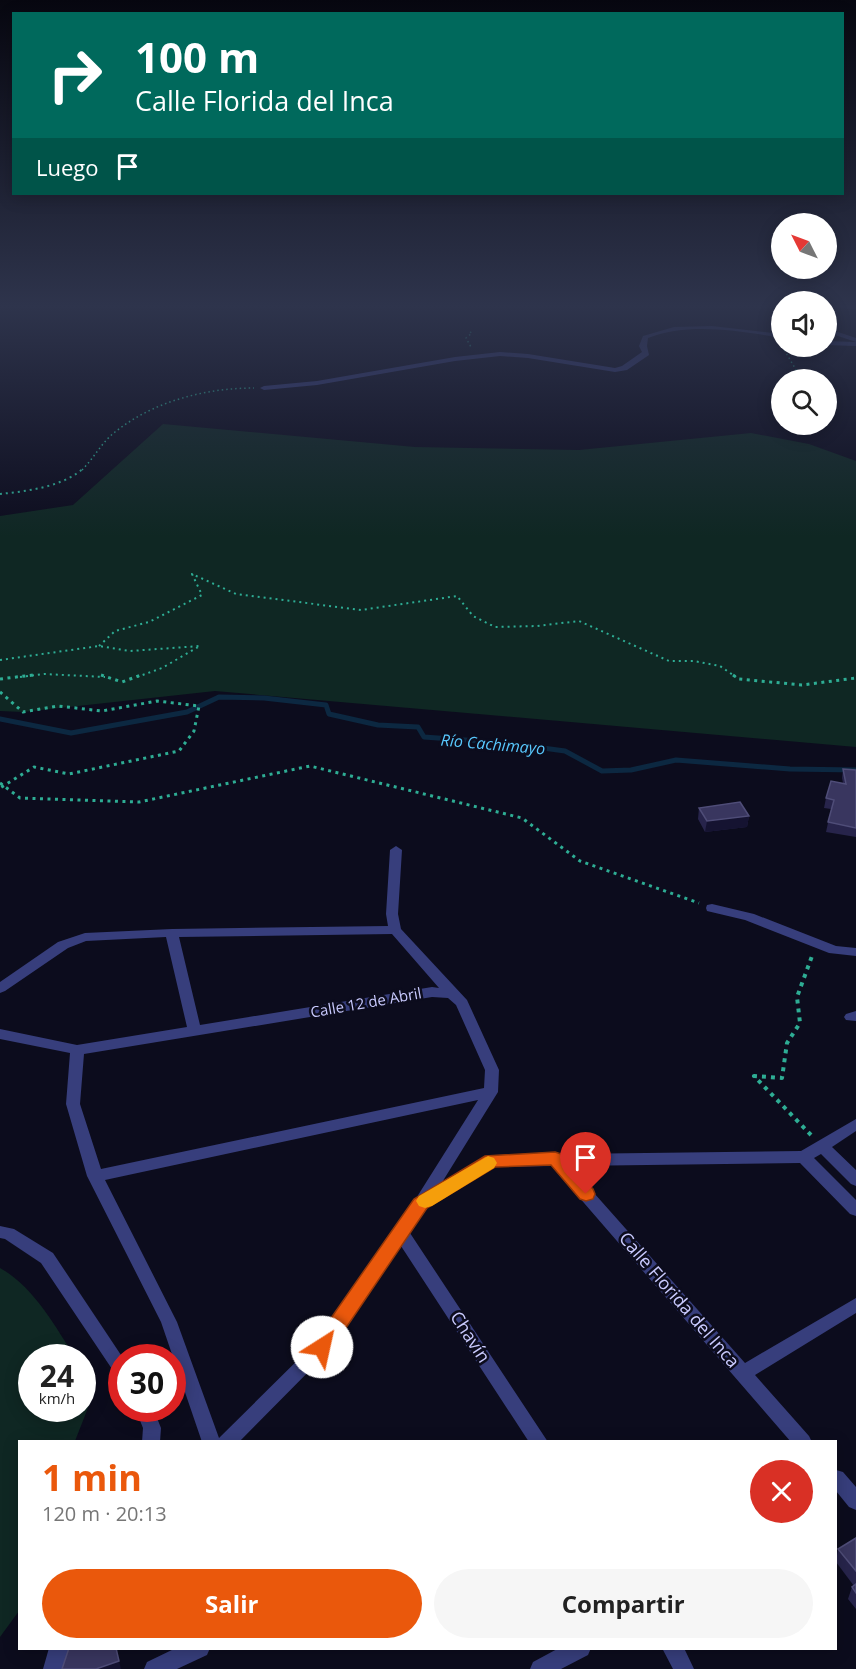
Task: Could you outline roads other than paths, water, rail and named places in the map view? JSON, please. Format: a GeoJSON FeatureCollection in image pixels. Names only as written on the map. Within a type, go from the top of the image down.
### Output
{"type":"FeatureCollection","features":[{"type":"Feature","properties":{"kind":"street"},"geometry":{"type":"LineString","coordinates":[[264,388],[324,382]]}},
{"type":"Feature","properties":{"kind":"street"},"geometry":{"type":"LineString","coordinates":[[228,1440],[322,1347],[421,1204],[491,1092],[492,1070],[462,1003],[395,930],[392,914],[396,850]]}},
{"type":"Feature","properties":{"kind":"street"},"geometry":{"type":"LineString","coordinates":[[712,908],[749,917],[834,950],[856,952]]}},
{"type":"Feature","properties":{"kind":"street"},"geometry":{"type":"LineString","coordinates":[[0,988],[63,945],[85,937],[172,933],[395,930]]}},
{"type":"Feature","properties":{"kind":"street"},"geometry":{"type":"LineString","coordinates":[[172,933],[195,1032]]}},
{"type":"Feature","properties":{"kind":"street","name":"Calle 12 de Abril"},"geometry":{"type":"LineString","coordinates":[[77,1050],[432,992],[452,994]]}},
{"type":"Feature","properties":{"kind":"street"},"geometry":{"type":"LineString","coordinates":[[1,1033],[77,1050],[73,1104],[95,1176],[169,1322],[210,1440]]}},
{"type":"Feature","properties":{"kind":"street"},"geometry":{"type":"LineString","coordinates":[[95,1176],[491,1092]]}},
{"type":"Feature","properties":{"kind":"street"},"geometry":{"type":"LineString","coordinates":[[421,1204],[492,1161],[804,1156],[856,1124]]}},
{"type":"Feature","properties":{"kind":"street"},"geometry":{"type":"LineString","coordinates":[[820,1145],[856,1180]]}},
{"type":"Feature","properties":{"kind":"street"},"geometry":{"type":"LineString","coordinates":[[804,1156],[856,1210]]}},
{"type":"Feature","properties":{"kind":"street","name":"Calle Florida del Inca"},"geometry":{"type":"LineString","coordinates":[[555,1159],[801,1440]]}},
{"type":"Feature","properties":{"kind":"street"},"geometry":{"type":"LineString","coordinates":[[0,1233],[8,1233],[47,1258],[108,1349]]}},
{"type":"Feature","properties":{"kind":"street","name":"Chavín"},"geometry":{"type":"LineString","coordinates":[[401,1233],[538,1440]]}},
{"type":"Feature","properties":{"kind":"street"},"geometry":{"type":"LineString","coordinates":[[742,1373],[856,1305]]}},
{"type":"Feature","properties":{"kind":"street"},"geometry":{"type":"LineString","coordinates":[[150,1422],[152,1428],[151,1440]]}},
{"type":"Feature","properties":{"kind":"street"},"geometry":{"type":"LineString","coordinates":[[837,1479],[856,1501]]}},
{"type":"Feature","properties":{"kind":"street"},"geometry":{"type":"LineString","coordinates":[[53,1669],[58,1650]]}},
{"type":"Feature","properties":{"kind":"street"},"geometry":{"type":"LineString","coordinates":[[154,1669],[196,1650]]}},
{"type":"Feature","properties":{"kind":"street"},"geometry":{"type":"LineString","coordinates":[[540,1669],[577,1650]]}},
{"type":"Feature","properties":{"kind":"street"},"geometry":{"type":"LineString","coordinates":[[673,1650],[684,1669]]}},
{"type":"Feature","properties":{"kind":"waterway","name":"Río Cachimayo"},"geometry":{"type":"LineString","coordinates":[[0,719],[71,733],[187,712],[219,697],[264,698],[326,705],[329,714],[378,725],[418,727],[424,737],[506,743],[565,751],[602,771],[631,770],[676,760],[790,769],[856,770]]}}]}
